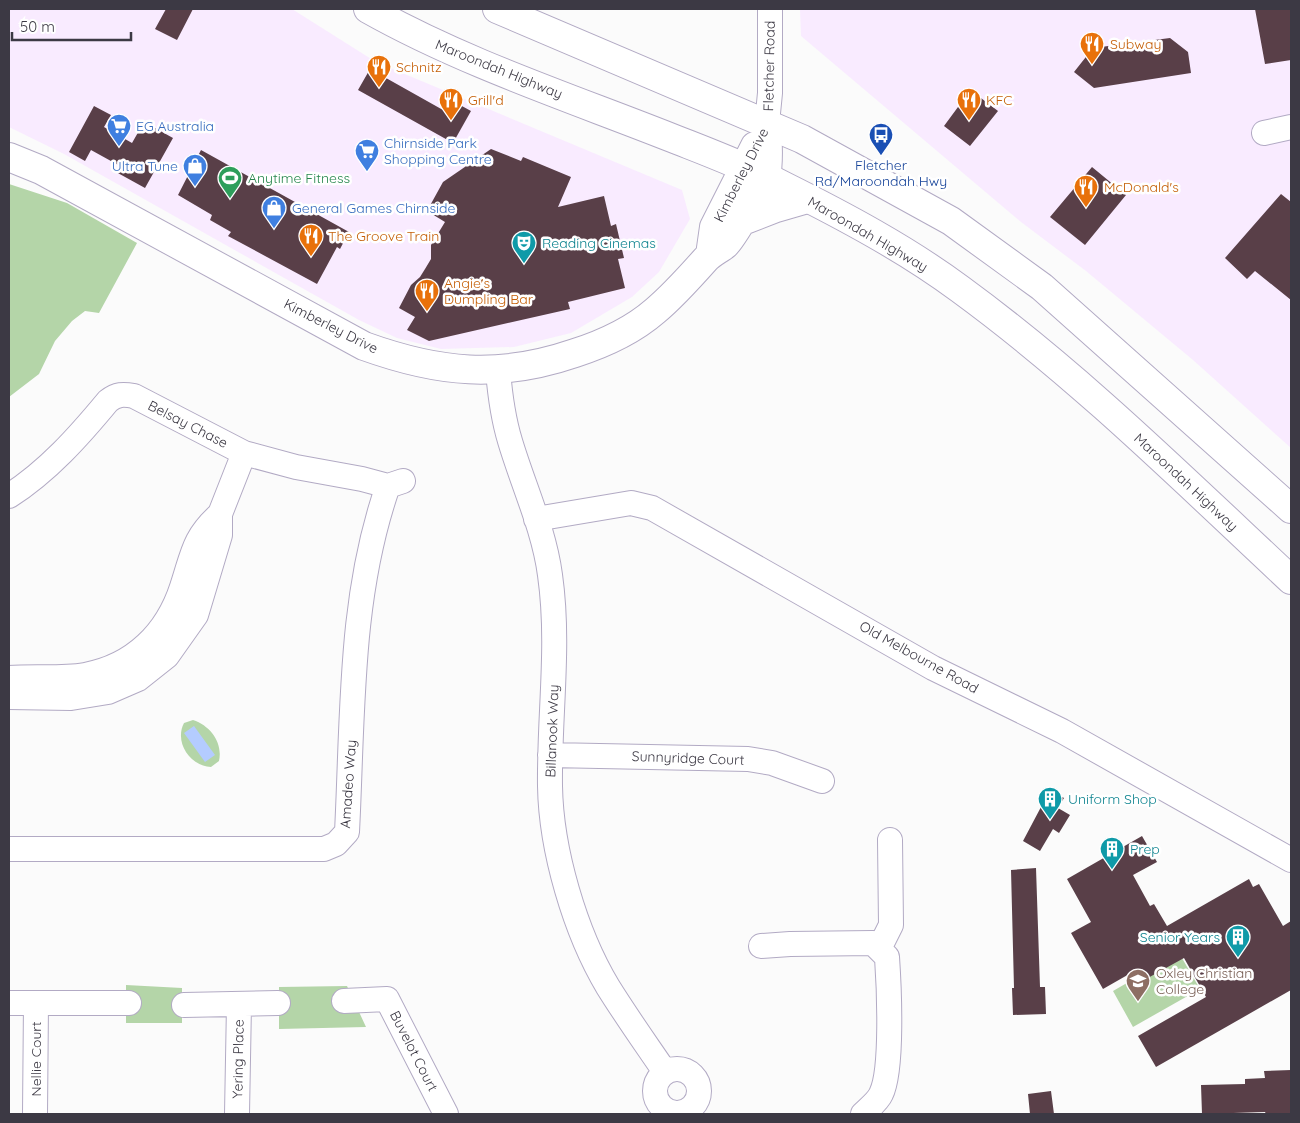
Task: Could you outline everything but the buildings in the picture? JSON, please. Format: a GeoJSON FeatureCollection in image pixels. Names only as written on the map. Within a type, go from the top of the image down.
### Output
{"type":"FeatureCollection","features":[{"type":"Feature","properties":{"kind":"main road","name":"Maroondah Highway"},"geometry":{"type":"LineString","coordinates":[[368,9],[406,30],[493,68],[755,172],[894,246],[958,288],[1047,356],[1151,449],[1291,580]]}},
{"type":"Feature","properties":{"kind":"main road"},"geometry":{"type":"LineString","coordinates":[[497,9],[767,123],[819,148],[951,220],[1042,288],[1291,509]]}},
{"type":"Feature","properties":{"kind":"main road","name":"Kimberley Drive"},"geometry":{"type":"LineString","coordinates":[[9,157],[41,170],[364,346],[396,358],[433,366],[498,371],[546,363],[621,334],[654,312],[683,286],[710,255],[727,243],[740,222],[767,123]]}},
{"type":"Feature","properties":{"kind":"main road","name":"Kimberley Drive"},"geometry":{"type":"LineString","coordinates":[[710,255],[714,227],[755,172]]}},
{"type":"Feature","properties":{"kind":"main road"},"geometry":{"type":"LineString","coordinates":[[740,222],[776,208],[807,199]]}},
{"type":"Feature","properties":{"kind":"street","name":"Fletcher Road"},"geometry":{"type":"LineString","coordinates":[[767,123],[770,93],[770,9]]}},
{"type":"Feature","properties":{"kind":"street"},"geometry":{"type":"LineString","coordinates":[[1264,133],[1291,127]]}},
{"type":"Feature","properties":{"kind":"street","name":"Billanook Way"},"geometry":{"type":"LineString","coordinates":[[498,371],[500,404],[510,442],[536,519],[550,572],[554,614],[555,665],[550,755],[554,826],[570,898],[580,926],[607,986],[665,1072]]}},
{"type":"Feature","properties":{"kind":"street","name":"Belsay Chase"},"geometry":{"type":"LineString","coordinates":[[9,496],[24,486],[72,444],[115,396],[134,396],[244,453],[296,467],[395,484]]}},
{"type":"Feature","properties":{"kind":"street"},"geometry":{"type":"LineString","coordinates":[[9,697],[91,696],[126,686],[160,663],[178,643],[196,615],[220,536],[220,514],[244,453]]}},
{"type":"Feature","properties":{"kind":"street","name":"Amadeo Way"},"geometry":{"type":"LineString","coordinates":[[9,849],[324,849],[342,839],[347,832],[360,598],[368,553],[395,484]]}},
{"type":"Feature","properties":{"kind":"street","name":"Old Melbourne Road"},"geometry":{"type":"LineString","coordinates":[[536,519],[631,503],[652,508],[933,668],[1062,731],[1291,860]]}},
{"type":"Feature","properties":{"kind":"street"},"geometry":{"type":"LineString","coordinates":[[9,678],[84,675],[116,666],[139,652],[152,640],[167,621],[177,601],[196,543],[204,528],[220,514]]}},
{"type":"Feature","properties":{"kind":"street","name":"Sunnyridge Court"},"geometry":{"type":"LineString","coordinates":[[550,755],[748,759],[772,763],[822,781]]}},
{"type":"Feature","properties":{"kind":"street"},"geometry":{"type":"LineString","coordinates":[[879,949],[891,925],[890,840]]}},
{"type":"Feature","properties":{"kind":"street"},"geometry":{"type":"LineString","coordinates":[[761,946],[873,943],[887,957],[886,1074],[881,1094],[863,1114]]}},
{"type":"Feature","properties":{"kind":"street","name":"Buvelot Court"},"geometry":{"type":"LineString","coordinates":[[344,1001],[387,999],[446,1114]]}},
{"type":"Feature","properties":{"kind":"street","name":"Nellie Court"},"geometry":{"type":"LineString","coordinates":[[9,1003],[129,1003]]}},
{"type":"Feature","properties":{"kind":"street","name":"Nellie Court"},"geometry":{"type":"LineString","coordinates":[[35,1114],[36,1003]]}},
{"type":"Feature","properties":{"kind":"street","name":"Yering Place"},"geometry":{"type":"LineString","coordinates":[[184,1005],[278,1003]]}},
{"type":"Feature","properties":{"kind":"street","name":"Yering Place"},"geometry":{"type":"LineString","coordinates":[[237,1114],[239,1004]]}},
{"type":"Feature","properties":{"kind":"street"},"geometry":{"type":"LineString","coordinates":[[680,1068],[693,1075],[699,1089],[701,1109],[691,1109],[678,1113],[652,1109],[656,1097],[656,1083],[665,1072],[680,1068]]}},
{"type":"Feature","properties":{"kind":"shaded area","name":"Chirnside Park Shopping Centre"},"geometry":{"type":"Polygon","coordinates":[[[9,9],[292,9],[376,62],[682,190],[690,219],[659,272],[632,297],[571,333],[514,347],[441,349],[397,338],[359,320],[64,154],[9,127],[9,9]]]}},
{"type":"Feature","properties":{"kind":"shaded area"},"geometry":{"type":"Polygon","coordinates":[[[800,9],[1291,9],[1291,448],[1193,360],[1086,271],[1021,222],[801,36],[800,9]]]}},
{"type":"Feature","properties":{"kind":"green space"},"geometry":{"type":"Polygon","coordinates":[[[9,184],[67,203],[137,243],[99,313],[85,311],[72,321],[55,341],[39,374],[9,397],[9,184]]]}},
{"type":"Feature","properties":{"kind":"green space"},"geometry":{"type":"Polygon","coordinates":[[[193,720],[205,726],[217,742],[220,754],[219,761],[211,767],[203,766],[191,758],[183,745],[181,730],[184,723],[193,720]]]}},
{"type":"Feature","properties":{"kind":"green space"},"geometry":{"type":"Polygon","coordinates":[[[1179,953],[1200,989],[1133,1027],[1113,991],[1179,953]]]}},
{"type":"Feature","properties":{"kind":"green space"},"geometry":{"type":"Polygon","coordinates":[[[126,985],[182,988],[182,1023],[126,1023],[126,985]]]}},
{"type":"Feature","properties":{"kind":"green space"},"geometry":{"type":"Polygon","coordinates":[[[347,986],[366,1027],[279,1029],[279,987],[347,986]]]}},
{"type":"Feature","properties":{"kind":"water"},"geometry":{"type":"Polygon","coordinates":[[[194,726],[215,755],[205,762],[184,733],[194,726]]]}},
{"type":"Feature","properties":{"kind":"place","name":"Subway"},"geometry":{"type":"Point","coordinates":[1092,65]}},
{"type":"Feature","properties":{"kind":"place","name":"Schnitz"},"geometry":{"type":"Point","coordinates":[379,88]}},
{"type":"Feature","properties":{"kind":"place","name":"Grill'd"},"geometry":{"type":"Point","coordinates":[451,121]}},
{"type":"Feature","properties":{"kind":"place","name":"KFC"},"geometry":{"type":"Point","coordinates":[969,121]}},
{"type":"Feature","properties":{"kind":"place","name":"EG Australia"},"geometry":{"type":"Point","coordinates":[119,147]}},
{"type":"Feature","properties":{"kind":"place","name":"Fletcher Rd/Maroondah Hwy"},"geometry":{"type":"Point","coordinates":[881,156]}},
{"type":"Feature","properties":{"kind":"place","name":"Chirnside Park Shopping Centre"},"geometry":{"type":"Point","coordinates":[367,172]}},
{"type":"Feature","properties":{"kind":"place","name":"Ultra Tune"},"geometry":{"type":"Point","coordinates":[195,187]}},
{"type":"Feature","properties":{"kind":"place","name":"Anytime Fitness"},"geometry":{"type":"Point","coordinates":[230,199]}},
{"type":"Feature","properties":{"kind":"place","name":"McDonald's"},"geometry":{"type":"Point","coordinates":[1086,208]}},
{"type":"Feature","properties":{"kind":"place","name":"General Games Chirnside"},"geometry":{"type":"Point","coordinates":[274,229]}},
{"type":"Feature","properties":{"kind":"place","name":"The Groove Train"},"geometry":{"type":"Point","coordinates":[311,257]}},
{"type":"Feature","properties":{"kind":"place","name":"Reading Cinemas"},"geometry":{"type":"Point","coordinates":[524,264]}},
{"type":"Feature","properties":{"kind":"place","name":"Angie's Dumpling Bar"},"geometry":{"type":"Point","coordinates":[427,312]}},
{"type":"Feature","properties":{"kind":"place","name":"Uniform Shop"},"geometry":{"type":"Point","coordinates":[1050,820]}},
{"type":"Feature","properties":{"kind":"place","name":"Prep"},"geometry":{"type":"Point","coordinates":[1112,870]}},
{"type":"Feature","properties":{"kind":"place","name":"Senior Years"},"geometry":{"type":"Point","coordinates":[1238,958]}},
{"type":"Feature","properties":{"kind":"place","name":"Oxley Christian College"},"geometry":{"type":"Point","coordinates":[1138,1002]}}]}
